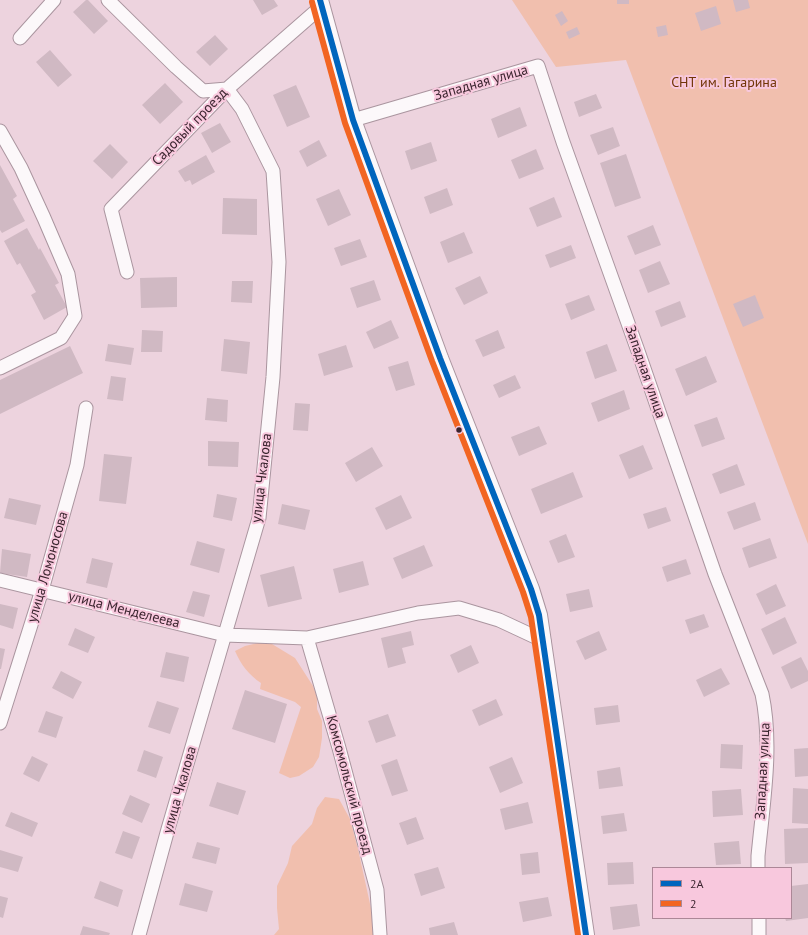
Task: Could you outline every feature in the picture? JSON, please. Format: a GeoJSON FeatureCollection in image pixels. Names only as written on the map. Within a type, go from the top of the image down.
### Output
{"type":"FeatureCollection","features":[{"type":"Feature","properties":{"kind":"street"},"geometry":{"type":"LineString","coordinates":[[20,38],[54,0]]}},
{"type":"Feature","properties":{"kind":"street"},"geometry":{"type":"LineString","coordinates":[[108,0],[176,67],[203,91],[227,89]]}},
{"type":"Feature","properties":{"kind":"street"},"geometry":{"type":"LineString","coordinates":[[321,3],[353,120],[440,358],[531,589],[539,615],[586,935]]}},
{"type":"Feature","properties":{"kind":"street","name":"Садовый проезд"},"geometry":{"type":"LineString","coordinates":[[127,272],[111,209],[227,89],[321,3]]}},
{"type":"Feature","properties":{"kind":"street","name":"Западная улица"},"geometry":{"type":"LineString","coordinates":[[353,120],[538,66],[563,142],[715,574],[762,694],[765,710],[766,758],[758,867]]}},
{"type":"Feature","properties":{"kind":"street","name":"улица Чкалова"},"geometry":{"type":"LineString","coordinates":[[140,935],[168,829],[259,518],[273,377],[279,262],[273,171],[242,109],[227,89]]}},
{"type":"Feature","properties":{"kind":"street"},"geometry":{"type":"LineString","coordinates":[[0,131],[21,168],[68,274],[75,316],[61,338],[0,368]]}},
{"type":"Feature","properties":{"kind":"street","name":"улица Ломоносова"},"geometry":{"type":"LineString","coordinates":[[0,723],[42,590],[77,465],[86,408]]}},
{"type":"Feature","properties":{"kind":"street","name":"улица Менделеева"},"geometry":{"type":"LineString","coordinates":[[0,580],[224,634],[307,638],[418,613],[459,608],[499,620],[544,641]]}},
{"type":"Feature","properties":{"kind":"street","name":"Комсомольский проезд"},"geometry":{"type":"LineString","coordinates":[[307,638],[339,748],[377,890],[380,935]]}},
{"type":"Feature","properties":{"kind":"street"},"geometry":{"type":"LineString","coordinates":[[759,919],[759,935]]}},
{"type":"Feature","properties":{"kind":"green space","name":"СНТ им. Гагарина"},"geometry":{"type":"Polygon","coordinates":[[[512,0],[808,0],[808,544],[626,60],[556,67],[512,0]]]}},
{"type":"Feature","properties":{"kind":"green space"},"geometry":{"type":"Polygon","coordinates":[[[258,643],[272,644],[295,658],[313,686],[317,697],[317,709],[322,721],[322,738],[319,757],[313,767],[299,776],[290,778],[279,773],[301,707],[295,702],[260,689],[261,683],[246,669],[235,651],[245,646],[258,643]]]}},
{"type":"Feature","properties":{"kind":"green space"},"geometry":{"type":"Polygon","coordinates":[[[325,797],[339,799],[350,819],[372,913],[374,935],[274,935],[279,929],[277,886],[288,863],[292,846],[312,824],[317,808],[325,797]]]}},
{"type":"Feature","properties":{"kind":"building"},"geometry":{"type":"Polygon","coordinates":[[[86,0],[88,0],[108,21],[94,34],[73,12],[86,0]]]}},
{"type":"Feature","properties":{"kind":"building"},"geometry":{"type":"Polygon","coordinates":[[[253,0],[274,0],[278,6],[262,15],[253,0]]]}},
{"type":"Feature","properties":{"kind":"building"},"geometry":{"type":"Polygon","coordinates":[[[617,0],[629,0],[629,4],[617,4],[617,0]]]}},
{"type":"Feature","properties":{"kind":"building"},"geometry":{"type":"Polygon","coordinates":[[[733,0],[748,0],[750,8],[736,12],[733,0]]]}},
{"type":"Feature","properties":{"kind":"building"},"geometry":{"type":"Polygon","coordinates":[[[716,6],[721,24],[701,31],[695,13],[716,6]]]}},
{"type":"Feature","properties":{"kind":"building"},"geometry":{"type":"Polygon","coordinates":[[[562,11],[568,21],[561,26],[555,15],[562,11]]]}},
{"type":"Feature","properties":{"kind":"building"},"geometry":{"type":"Polygon","coordinates":[[[666,25],[668,35],[658,37],[656,27],[666,25]]]}},
{"type":"Feature","properties":{"kind":"building"},"geometry":{"type":"Polygon","coordinates":[[[577,27],[580,34],[569,39],[566,32],[577,27]]]}},
{"type":"Feature","properties":{"kind":"building"},"geometry":{"type":"Polygon","coordinates":[[[215,35],[228,49],[210,66],[196,52],[215,35]]]}},
{"type":"Feature","properties":{"kind":"building"},"geometry":{"type":"Polygon","coordinates":[[[50,50],[72,75],[58,87],[36,62],[50,50]]]}},
{"type":"Feature","properties":{"kind":"building"},"geometry":{"type":"Polygon","coordinates":[[[165,83],[183,102],[160,124],[142,105],[165,83]]]}},
{"type":"Feature","properties":{"kind":"building"},"geometry":{"type":"Polygon","coordinates":[[[296,85],[310,117],[287,127],[273,95],[296,85]]]}},
{"type":"Feature","properties":{"kind":"building"},"geometry":{"type":"Polygon","coordinates":[[[596,94],[602,108],[579,117],[574,102],[596,94]]]}},
{"type":"Feature","properties":{"kind":"building"},"geometry":{"type":"Polygon","coordinates":[[[520,107],[527,126],[498,138],[491,119],[520,107]]]}},
{"type":"Feature","properties":{"kind":"building"},"geometry":{"type":"Polygon","coordinates":[[[220,123],[231,142],[212,153],[201,133],[220,123]]]}},
{"type":"Feature","properties":{"kind":"building"},"geometry":{"type":"Polygon","coordinates":[[[613,127],[620,146],[598,155],[590,135],[613,127]]]}},
{"type":"Feature","properties":{"kind":"building"},"geometry":{"type":"Polygon","coordinates":[[[319,140],[327,156],[307,167],[299,151],[319,140]]]}},
{"type":"Feature","properties":{"kind":"building"},"geometry":{"type":"Polygon","coordinates":[[[431,142],[437,161],[411,170],[405,151],[431,142]]]}},
{"type":"Feature","properties":{"kind":"building"},"geometry":{"type":"Polygon","coordinates":[[[110,144],[128,162],[112,179],[93,161],[110,144]]]}},
{"type":"Feature","properties":{"kind":"building"},"geometry":{"type":"Polygon","coordinates":[[[536,149],[544,169],[519,179],[511,160],[536,149]]]}},
{"type":"Feature","properties":{"kind":"building"},"geometry":{"type":"Polygon","coordinates":[[[626,154],[641,198],[615,207],[600,163],[626,154]]]}},
{"type":"Feature","properties":{"kind":"building"},"geometry":{"type":"Polygon","coordinates":[[[206,155],[215,172],[192,185],[190,180],[185,182],[178,171],[206,155]]]}},
{"type":"Feature","properties":{"kind":"building"},"geometry":{"type":"Polygon","coordinates":[[[0,165],[17,196],[13,199],[25,221],[2,233],[0,230],[0,165]]]}},
{"type":"Feature","properties":{"kind":"building"},"geometry":{"type":"Polygon","coordinates":[[[447,188],[453,205],[430,214],[424,197],[447,188]]]}},
{"type":"Feature","properties":{"kind":"building"},"geometry":{"type":"Polygon","coordinates":[[[339,189],[351,215],[328,226],[316,199],[339,189]]]}},
{"type":"Feature","properties":{"kind":"building"},"geometry":{"type":"Polygon","coordinates":[[[554,197],[562,217],[537,227],[529,208],[554,197]]]}},
{"type":"Feature","properties":{"kind":"building"},"geometry":{"type":"Polygon","coordinates":[[[223,198],[257,199],[257,235],[222,234],[223,198]]]}},
{"type":"Feature","properties":{"kind":"building"},"geometry":{"type":"Polygon","coordinates":[[[653,225],[661,245],[635,255],[627,236],[653,225]]]}},
{"type":"Feature","properties":{"kind":"building"},"geometry":{"type":"Polygon","coordinates":[[[27,228],[59,283],[55,285],[67,307],[44,320],[31,295],[36,292],[20,263],[17,265],[4,241],[27,228]]]}},
{"type":"Feature","properties":{"kind":"building"},"geometry":{"type":"Polygon","coordinates":[[[464,232],[473,253],[448,263],[440,242],[464,232]]]}},
{"type":"Feature","properties":{"kind":"building"},"geometry":{"type":"Polygon","coordinates":[[[360,239],[367,257],[341,266],[334,248],[360,239]]]}},
{"type":"Feature","properties":{"kind":"building"},"geometry":{"type":"Polygon","coordinates":[[[571,245],[576,258],[550,268],[545,255],[571,245]]]}},
{"type":"Feature","properties":{"kind":"building"},"geometry":{"type":"Polygon","coordinates":[[[660,261],[670,284],[648,293],[639,270],[660,261]]]}},
{"type":"Feature","properties":{"kind":"building"},"geometry":{"type":"Polygon","coordinates":[[[480,276],[488,293],[464,305],[455,288],[480,276]]]}},
{"type":"Feature","properties":{"kind":"building"},"geometry":{"type":"Polygon","coordinates":[[[177,277],[177,307],[141,308],[140,278],[177,277]]]}},
{"type":"Feature","properties":{"kind":"building"},"geometry":{"type":"Polygon","coordinates":[[[374,280],[381,300],[357,308],[350,288],[374,280]]]}},
{"type":"Feature","properties":{"kind":"building"},"geometry":{"type":"Polygon","coordinates":[[[232,281],[253,281],[252,303],[231,302],[232,281]]]}},
{"type":"Feature","properties":{"kind":"building"},"geometry":{"type":"Polygon","coordinates":[[[589,295],[595,310],[571,320],[565,304],[589,295]]]}},
{"type":"Feature","properties":{"kind":"building"},"geometry":{"type":"Polygon","coordinates":[[[755,295],[764,318],[743,327],[733,304],[755,295]]]}},
{"type":"Feature","properties":{"kind":"building"},"geometry":{"type":"Polygon","coordinates":[[[680,301],[686,317],[661,327],[655,311],[680,301]]]}},
{"type":"Feature","properties":{"kind":"building"},"geometry":{"type":"Polygon","coordinates":[[[391,320],[399,338],[374,349],[366,332],[391,320]]]}},
{"type":"Feature","properties":{"kind":"building"},"geometry":{"type":"Polygon","coordinates":[[[142,330],[163,331],[162,352],[141,352],[142,330]]]}},
{"type":"Feature","properties":{"kind":"building"},"geometry":{"type":"Polygon","coordinates":[[[498,330],[505,348],[483,357],[475,340],[498,330]]]}},
{"type":"Feature","properties":{"kind":"building"},"geometry":{"type":"Polygon","coordinates":[[[224,339],[250,342],[247,374],[221,371],[224,339]]]}},
{"type":"Feature","properties":{"kind":"building"},"geometry":{"type":"Polygon","coordinates":[[[108,344],[134,348],[131,365],[105,361],[108,344]]]}},
{"type":"Feature","properties":{"kind":"building"},"geometry":{"type":"Polygon","coordinates":[[[607,344],[617,371],[595,379],[586,352],[607,344]]]}},
{"type":"Feature","properties":{"kind":"building"},"geometry":{"type":"Polygon","coordinates":[[[346,345],[353,367],[324,376],[318,354],[346,345]]]}},
{"type":"Feature","properties":{"kind":"building"},"geometry":{"type":"Polygon","coordinates":[[[70,346],[83,373],[0,414],[0,380],[70,346]]]}},
{"type":"Feature","properties":{"kind":"building"},"geometry":{"type":"Polygon","coordinates":[[[706,356],[717,382],[686,396],[675,369],[706,356]]]}},
{"type":"Feature","properties":{"kind":"building"},"geometry":{"type":"Polygon","coordinates":[[[408,361],[415,385],[396,391],[388,367],[408,361]]]}},
{"type":"Feature","properties":{"kind":"building"},"geometry":{"type":"Polygon","coordinates":[[[515,375],[521,388],[499,398],[493,385],[515,375]]]}},
{"type":"Feature","properties":{"kind":"building"},"geometry":{"type":"Polygon","coordinates":[[[111,376],[126,378],[123,401],[107,399],[111,376]]]}},
{"type":"Feature","properties":{"kind":"building"},"geometry":{"type":"Polygon","coordinates":[[[624,390],[630,409],[598,422],[591,403],[624,390]]]}},
{"type":"Feature","properties":{"kind":"building"},"geometry":{"type":"Polygon","coordinates":[[[207,398],[228,400],[227,422],[205,420],[207,398]]]}},
{"type":"Feature","properties":{"kind":"building"},"geometry":{"type":"Polygon","coordinates":[[[295,403],[310,404],[308,431],[293,430],[295,403]]]}},
{"type":"Feature","properties":{"kind":"building"},"geometry":{"type":"Polygon","coordinates":[[[717,417],[725,439],[702,447],[694,425],[717,417]]]}},
{"type":"Feature","properties":{"kind":"building"},"geometry":{"type":"Polygon","coordinates":[[[539,426],[547,444],[519,456],[511,437],[539,426]]]}},
{"type":"Feature","properties":{"kind":"building"},"geometry":{"type":"Polygon","coordinates":[[[208,441],[239,442],[238,467],[208,466],[208,441]]]}},
{"type":"Feature","properties":{"kind":"building"},"geometry":{"type":"Polygon","coordinates":[[[643,445],[653,469],[629,479],[619,455],[643,445]]]}},
{"type":"Feature","properties":{"kind":"building"},"geometry":{"type":"Polygon","coordinates":[[[372,447],[383,466],[356,482],[345,463],[372,447]]]}},
{"type":"Feature","properties":{"kind":"building"},"geometry":{"type":"Polygon","coordinates":[[[104,454],[132,457],[126,504],[99,501],[104,454]]]}},
{"type":"Feature","properties":{"kind":"building"},"geometry":{"type":"Polygon","coordinates":[[[737,464],[745,485],[720,494],[712,474],[737,464]]]}},
{"type":"Feature","properties":{"kind":"building"},"geometry":{"type":"Polygon","coordinates":[[[573,472],[583,497],[541,514],[531,489],[573,472]]]}},
{"type":"Feature","properties":{"kind":"building"},"geometry":{"type":"Polygon","coordinates":[[[217,494],[237,498],[232,521],[213,517],[217,494]]]}},
{"type":"Feature","properties":{"kind":"building"},"geometry":{"type":"Polygon","coordinates":[[[401,495],[412,518],[386,530],[375,508],[401,495]]]}},
{"type":"Feature","properties":{"kind":"building"},"geometry":{"type":"Polygon","coordinates":[[[9,498],[41,505],[36,525],[4,518],[9,498]]]}},
{"type":"Feature","properties":{"kind":"building"},"geometry":{"type":"Polygon","coordinates":[[[755,502],[761,520],[734,530],[727,512],[755,502]]]}},
{"type":"Feature","properties":{"kind":"building"},"geometry":{"type":"Polygon","coordinates":[[[282,504],[310,510],[305,530],[278,524],[282,504]]]}},
{"type":"Feature","properties":{"kind":"building"},"geometry":{"type":"Polygon","coordinates":[[[666,507],[671,521],[648,529],[643,514],[666,507]]]}},
{"type":"Feature","properties":{"kind":"building"},"geometry":{"type":"Polygon","coordinates":[[[566,534],[575,557],[558,563],[549,541],[566,534]]]}},
{"type":"Feature","properties":{"kind":"building"},"geometry":{"type":"Polygon","coordinates":[[[770,538],[777,558],[749,568],[742,548],[770,538]]]}},
{"type":"Feature","properties":{"kind":"building"},"geometry":{"type":"Polygon","coordinates":[[[197,541],[225,549],[219,573],[190,565],[197,541]]]}},
{"type":"Feature","properties":{"kind":"building"},"geometry":{"type":"Polygon","coordinates":[[[424,545],[433,566],[402,579],[393,558],[424,545]]]}},
{"type":"Feature","properties":{"kind":"building"},"geometry":{"type":"Polygon","coordinates":[[[2,549],[31,554],[27,577],[0,573],[2,549]]]}},
{"type":"Feature","properties":{"kind":"building"},"geometry":{"type":"Polygon","coordinates":[[[92,558],[113,563],[107,588],[86,583],[92,558]]]}},
{"type":"Feature","properties":{"kind":"building"},"geometry":{"type":"Polygon","coordinates":[[[686,559],[691,574],[667,582],[662,567],[686,559]]]}},
{"type":"Feature","properties":{"kind":"building"},"geometry":{"type":"Polygon","coordinates":[[[363,561],[369,585],[339,593],[333,569],[363,561]]]}},
{"type":"Feature","properties":{"kind":"building"},"geometry":{"type":"Polygon","coordinates":[[[294,566],[302,599],[268,607],[260,575],[294,566]]]}},
{"type":"Feature","properties":{"kind":"building"},"geometry":{"type":"Polygon","coordinates":[[[776,584],[786,606],[766,615],[756,594],[776,584]]]}},
{"type":"Feature","properties":{"kind":"building"},"geometry":{"type":"Polygon","coordinates":[[[589,589],[593,607],[570,612],[566,594],[589,589]]]}},
{"type":"Feature","properties":{"kind":"building"},"geometry":{"type":"Polygon","coordinates":[[[193,591],[210,595],[204,617],[186,612],[193,591]]]}},
{"type":"Feature","properties":{"kind":"building"},"geometry":{"type":"Polygon","coordinates":[[[0,604],[18,608],[13,629],[0,625],[0,604]]]}},
{"type":"Feature","properties":{"kind":"building"},"geometry":{"type":"Polygon","coordinates":[[[704,614],[709,627],[690,634],[685,620],[704,614]]]}},
{"type":"Feature","properties":{"kind":"building"},"geometry":{"type":"Polygon","coordinates":[[[785,617],[797,643],[773,655],[761,629],[785,617]]]}},
{"type":"Feature","properties":{"kind":"building"},"geometry":{"type":"Polygon","coordinates":[[[75,628],[95,637],[88,653],[68,645],[75,628]]]}},
{"type":"Feature","properties":{"kind":"building"},"geometry":{"type":"Polygon","coordinates":[[[411,631],[414,645],[402,648],[406,663],[388,668],[381,638],[411,631]]]}},
{"type":"Feature","properties":{"kind":"building"},"geometry":{"type":"Polygon","coordinates":[[[599,631],[607,650],[585,660],[576,641],[599,631]]]}},
{"type":"Feature","properties":{"kind":"building"},"geometry":{"type":"Polygon","coordinates":[[[471,645],[479,663],[458,673],[450,655],[471,645]]]}},
{"type":"Feature","properties":{"kind":"building"},"geometry":{"type":"Polygon","coordinates":[[[0,648],[5,649],[1,669],[0,669],[0,648]]]}},
{"type":"Feature","properties":{"kind":"building"},"geometry":{"type":"Polygon","coordinates":[[[166,652],[189,657],[184,682],[160,677],[166,652]]]}},
{"type":"Feature","properties":{"kind":"building"},"geometry":{"type":"Polygon","coordinates":[[[801,657],[808,671],[808,681],[791,689],[781,667],[801,657]]]}},
{"type":"Feature","properties":{"kind":"building"},"geometry":{"type":"Polygon","coordinates":[[[721,668],[730,684],[704,697],[696,680],[721,668]]]}},
{"type":"Feature","properties":{"kind":"building"},"geometry":{"type":"Polygon","coordinates":[[[61,671],[82,682],[73,699],[52,688],[61,671]]]}},
{"type":"Feature","properties":{"kind":"building"},"geometry":{"type":"Polygon","coordinates":[[[245,690],[287,704],[275,743],[232,729],[245,690]]]}},
{"type":"Feature","properties":{"kind":"building"},"geometry":{"type":"Polygon","coordinates":[[[496,699],[503,715],[479,726],[472,710],[496,699]]]}},
{"type":"Feature","properties":{"kind":"building"},"geometry":{"type":"Polygon","coordinates":[[[157,701],[179,708],[170,734],[148,727],[157,701]]]}},
{"type":"Feature","properties":{"kind":"building"},"geometry":{"type":"Polygon","coordinates":[[[618,705],[620,722],[596,725],[594,708],[618,705]]]}},
{"type":"Feature","properties":{"kind":"building"},"geometry":{"type":"Polygon","coordinates":[[[46,711],[63,717],[56,738],[38,732],[46,711]]]}},
{"type":"Feature","properties":{"kind":"building"},"geometry":{"type":"Polygon","coordinates":[[[388,714],[396,736],[376,743],[368,721],[388,714]]]}},
{"type":"Feature","properties":{"kind":"building"},"geometry":{"type":"Polygon","coordinates":[[[721,744],[743,745],[742,769],[720,768],[721,744]]]}},
{"type":"Feature","properties":{"kind":"building"},"geometry":{"type":"Polygon","coordinates":[[[808,748],[808,776],[795,777],[794,749],[808,748]]]}},
{"type":"Feature","properties":{"kind":"building"},"geometry":{"type":"Polygon","coordinates":[[[144,750],[163,757],[156,778],[137,771],[144,750]]]}},
{"type":"Feature","properties":{"kind":"building"},"geometry":{"type":"Polygon","coordinates":[[[32,756],[48,764],[39,782],[23,774],[32,756]]]}},
{"type":"Feature","properties":{"kind":"building"},"geometry":{"type":"Polygon","coordinates":[[[512,757],[523,783],[500,793],[489,767],[512,757]]]}},
{"type":"Feature","properties":{"kind":"building"},"geometry":{"type":"Polygon","coordinates":[[[397,759],[408,791],[392,796],[381,765],[397,759]]]}},
{"type":"Feature","properties":{"kind":"building"},"geometry":{"type":"Polygon","coordinates":[[[620,767],[623,786],[599,789],[597,771],[620,767]]]}},
{"type":"Feature","properties":{"kind":"building"},"geometry":{"type":"Polygon","coordinates":[[[217,782],[246,791],[238,815],[209,806],[217,782]]]}},
{"type":"Feature","properties":{"kind":"building"},"geometry":{"type":"Polygon","coordinates":[[[793,788],[808,789],[808,824],[792,823],[793,788]]]}},
{"type":"Feature","properties":{"kind":"building"},"geometry":{"type":"Polygon","coordinates":[[[741,789],[743,815],[713,817],[712,791],[741,789]]]}},
{"type":"Feature","properties":{"kind":"building"},"geometry":{"type":"Polygon","coordinates":[[[130,795],[150,804],[142,823],[122,814],[130,795]]]}},
{"type":"Feature","properties":{"kind":"building"},"geometry":{"type":"Polygon","coordinates":[[[528,802],[533,823],[505,830],[500,809],[528,802]]]}},
{"type":"Feature","properties":{"kind":"building"},"geometry":{"type":"Polygon","coordinates":[[[11,812],[38,823],[32,837],[5,826],[11,812]]]}},
{"type":"Feature","properties":{"kind":"building"},"geometry":{"type":"Polygon","coordinates":[[[624,813],[627,831],[603,834],[601,816],[624,813]]]}},
{"type":"Feature","properties":{"kind":"building"},"geometry":{"type":"Polygon","coordinates":[[[416,817],[424,839],[407,845],[399,823],[416,817]]]}},
{"type":"Feature","properties":{"kind":"building"},"geometry":{"type":"Polygon","coordinates":[[[808,828],[808,863],[785,864],[784,829],[808,828]]]}},
{"type":"Feature","properties":{"kind":"building"},"geometry":{"type":"Polygon","coordinates":[[[123,831],[140,837],[132,859],[115,853],[123,831]]]}},
{"type":"Feature","properties":{"kind":"building"},"geometry":{"type":"Polygon","coordinates":[[[739,841],[741,864],[716,865],[714,843],[739,841]]]}},
{"type":"Feature","properties":{"kind":"building"},"geometry":{"type":"Polygon","coordinates":[[[197,842],[220,848],[216,864],[192,858],[197,842]]]}},
{"type":"Feature","properties":{"kind":"building"},"geometry":{"type":"Polygon","coordinates":[[[0,850],[23,857],[18,872],[0,867],[0,850]]]}},
{"type":"Feature","properties":{"kind":"building"},"geometry":{"type":"Polygon","coordinates":[[[538,852],[540,873],[522,875],[520,854],[538,852]]]}},
{"type":"Feature","properties":{"kind":"building"},"geometry":{"type":"Polygon","coordinates":[[[633,862],[634,884],[608,885],[607,863],[633,862]]]}},
{"type":"Feature","properties":{"kind":"building"},"geometry":{"type":"Polygon","coordinates":[[[438,867],[445,888],[421,896],[414,874],[438,867]]]}},
{"type":"Feature","properties":{"kind":"building"},"geometry":{"type":"Polygon","coordinates":[[[100,881],[123,890],[118,907],[94,898],[100,881]]]}},
{"type":"Feature","properties":{"kind":"building"},"geometry":{"type":"Polygon","coordinates":[[[185,883],[213,891],[207,912],[179,905],[185,883]]]}},
{"type":"Feature","properties":{"kind":"building"},"geometry":{"type":"Polygon","coordinates":[[[808,884],[808,918],[786,921],[785,919],[792,919],[792,886],[808,884]]]}},
{"type":"Feature","properties":{"kind":"building"},"geometry":{"type":"Polygon","coordinates":[[[0,896],[8,898],[3,918],[0,917],[0,896]]]}},
{"type":"Feature","properties":{"kind":"building"},"geometry":{"type":"Polygon","coordinates":[[[548,897],[552,916],[523,922],[519,902],[548,897]]]}},
{"type":"Feature","properties":{"kind":"building"},"geometry":{"type":"Polygon","coordinates":[[[637,904],[640,926],[613,930],[610,907],[637,904]]]}},
{"type":"Feature","properties":{"kind":"building"},"geometry":{"type":"Polygon","coordinates":[[[454,922],[458,935],[430,935],[429,928],[454,922]]]}},
{"type":"Feature","properties":{"kind":"building"},"geometry":{"type":"Polygon","coordinates":[[[83,926],[110,933],[109,935],[80,935],[83,926]]]}},
{"type":"Feature","properties":{"kind":"transit line","name":"2А"},"geometry":{"type":"LineString","coordinates":[[320,0],[353,120],[440,358],[531,589],[539,615],[586,935]]}},
{"type":"Feature","properties":{"kind":"transit line","name":"2"},"geometry":{"type":"LineString","coordinates":[[312,2],[345,123],[432,361],[523,592],[531,617],[578,935]]}}]}
